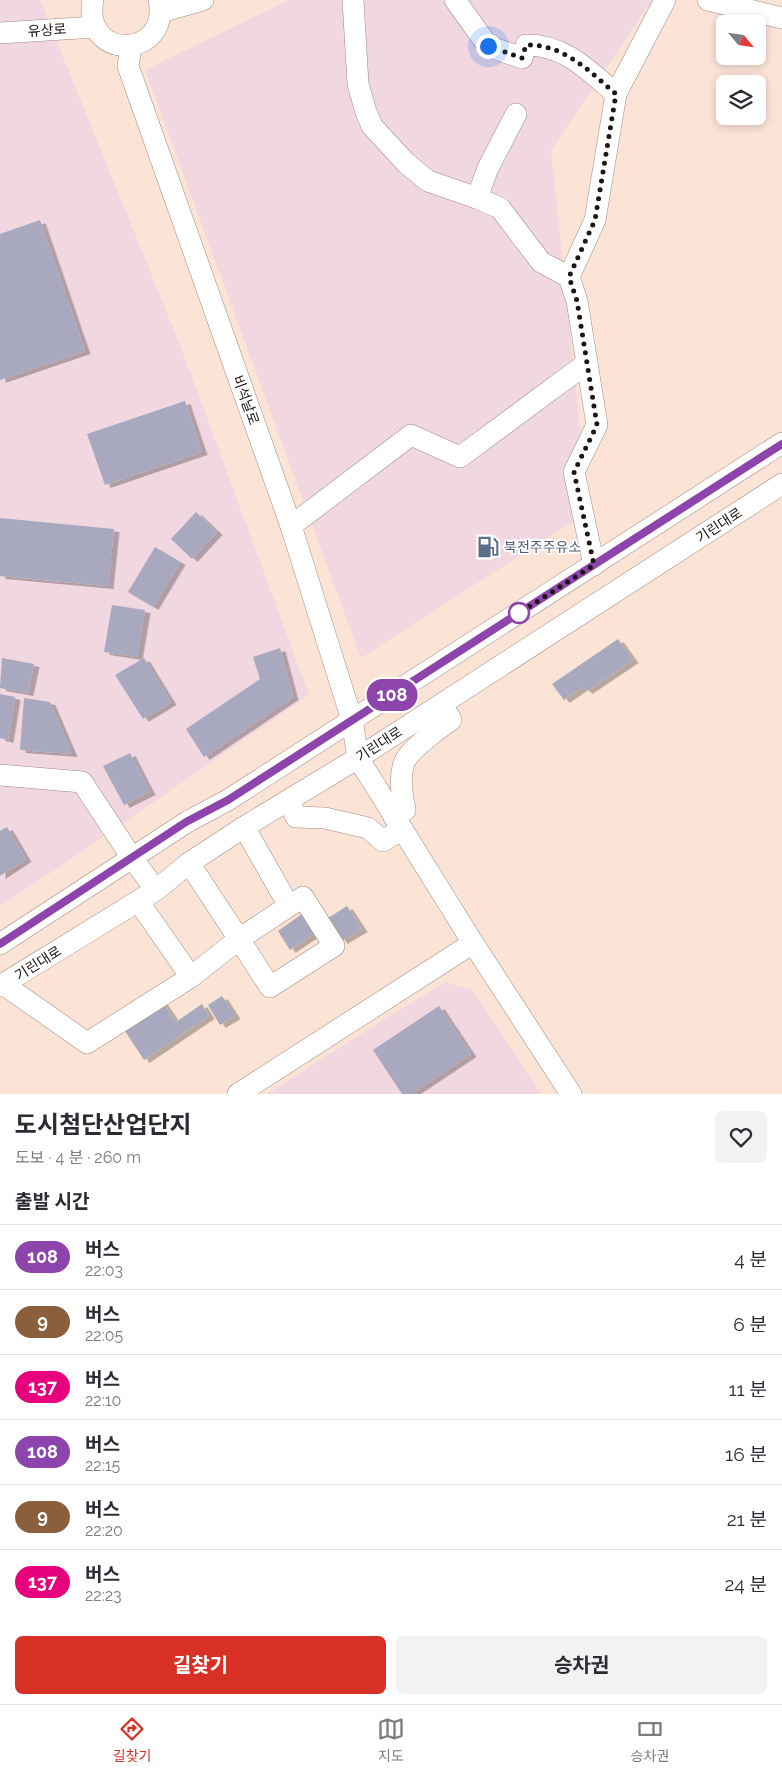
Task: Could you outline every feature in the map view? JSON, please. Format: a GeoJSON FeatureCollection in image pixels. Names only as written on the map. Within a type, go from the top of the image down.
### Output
{"type":"FeatureCollection","features":[{"type":"Feature","properties":{"kind":"street"},"geometry":{"type":"LineString","coordinates":[[93,0],[91,11],[95,27],[106,40],[119,46],[131,46],[143,42],[152,35],[158,24],[160,6],[203,0]]}},
{"type":"Feature","properties":{"kind":"street"},"geometry":{"type":"LineString","coordinates":[[353,0],[358,84],[372,126],[406,163],[428,181],[500,208],[541,262],[569,277]]}},
{"type":"Feature","properties":{"kind":"street"},"geometry":{"type":"LineString","coordinates":[[455,0],[488,46],[522,58],[526,45],[540,44],[560,51],[577,60],[616,94]]}},
{"type":"Feature","properties":{"kind":"street"},"geometry":{"type":"LineString","coordinates":[[594,565],[574,472],[597,425],[577,301],[569,277],[595,220],[616,94],[665,0]]}},
{"type":"Feature","properties":{"kind":"street"},"geometry":{"type":"LineString","coordinates":[[708,0],[782,18]]}},
{"type":"Feature","properties":{"kind":"street","name":"유상로"},"geometry":{"type":"LineString","coordinates":[[0,33],[95,27]]}},
{"type":"Feature","properties":{"kind":"street","name":"비석날로"},"geometry":{"type":"LineString","coordinates":[[131,46],[128,66],[291,526],[352,720],[358,758]]}},
{"type":"Feature","properties":{"kind":"street"},"geometry":{"type":"LineString","coordinates":[[477,198],[488,168],[516,114]]}},
{"type":"Feature","properties":{"kind":"street"},"geometry":{"type":"LineString","coordinates":[[291,526],[411,435],[460,457],[587,363]]}},
{"type":"Feature","properties":{"kind":"street"},"geometry":{"type":"LineString","coordinates":[[0,944],[186,822],[228,800],[782,444]]}},
{"type":"Feature","properties":{"kind":"street","name":"기린대로"},"geometry":{"type":"LineString","coordinates":[[2,985],[156,890],[189,863],[244,827],[358,758],[777,491]]}},
{"type":"Feature","properties":{"kind":"street"},"geometry":{"type":"LineString","coordinates":[[289,800],[296,817],[325,818],[368,828],[384,841],[405,810],[401,789],[405,762],[427,737],[450,720],[442,704]]}},
{"type":"Feature","properties":{"kind":"street"},"geometry":{"type":"LineString","coordinates":[[358,758],[473,943],[571,1094]]}},
{"type":"Feature","properties":{"kind":"street"},"geometry":{"type":"LineString","coordinates":[[0,775],[82,782],[132,858],[156,890]]}},
{"type":"Feature","properties":{"kind":"street"},"geometry":{"type":"LineString","coordinates":[[244,827],[289,906]]}},
{"type":"Feature","properties":{"kind":"street"},"geometry":{"type":"LineString","coordinates":[[2,985],[87,1043],[191,977],[239,940],[303,897],[334,946],[270,987],[239,940],[189,863]]}},
{"type":"Feature","properties":{"kind":"street"},"geometry":{"type":"LineString","coordinates":[[138,901],[191,977]]}},
{"type":"Feature","properties":{"kind":"street"},"geometry":{"type":"LineString","coordinates":[[238,1094],[473,943]]}},
{"type":"Feature","properties":{"kind":"shaded area"},"geometry":{"type":"Polygon","coordinates":[[[0,0],[40,0],[182,350],[309,695],[0,906],[0,0]]]}},
{"type":"Feature","properties":{"kind":"shaded area"},"geometry":{"type":"Polygon","coordinates":[[[289,0],[652,0],[551,150],[589,511],[361,658],[145,70],[289,0]]]}},
{"type":"Feature","properties":{"kind":"shaded area"},"geometry":{"type":"Polygon","coordinates":[[[446,982],[473,990],[541,1094],[267,1094],[378,1023],[446,982]]]}},
{"type":"Feature","properties":{"kind":"building"},"geometry":{"type":"Polygon","coordinates":[[[40,220],[85,351],[0,380],[0,234],[40,220]]]}},
{"type":"Feature","properties":{"kind":"building"},"geometry":{"type":"Polygon","coordinates":[[[185,401],[202,452],[105,485],[87,434],[185,401]]]}},
{"type":"Feature","properties":{"kind":"building"},"geometry":{"type":"Polygon","coordinates":[[[196,512],[217,532],[192,559],[171,539],[196,512]]]}},
{"type":"Feature","properties":{"kind":"building"},"geometry":{"type":"Polygon","coordinates":[[[0,518],[114,529],[108,586],[0,576],[0,518]]]}},
{"type":"Feature","properties":{"kind":"building"},"geometry":{"type":"Polygon","coordinates":[[[155,547],[180,562],[153,607],[128,592],[155,547]]]}},
{"type":"Feature","properties":{"kind":"building"},"geometry":{"type":"Polygon","coordinates":[[[112,605],[145,610],[137,657],[104,652],[112,605]]]}},
{"type":"Feature","properties":{"kind":"building"},"geometry":{"type":"Polygon","coordinates":[[[618,639],[633,660],[587,691],[583,687],[564,700],[552,684],[618,639]]]}},
{"type":"Feature","properties":{"kind":"building"},"geometry":{"type":"Polygon","coordinates":[[[280,648],[293,697],[204,757],[186,729],[260,679],[253,657],[280,648]]]}},
{"type":"Feature","properties":{"kind":"building"},"geometry":{"type":"Polygon","coordinates":[[[2,658],[34,664],[28,693],[0,688],[2,658]]]}},
{"type":"Feature","properties":{"kind":"building"},"geometry":{"type":"Polygon","coordinates":[[[144,658],[171,702],[143,719],[115,675],[144,658]]]}},
{"type":"Feature","properties":{"kind":"building"},"geometry":{"type":"Polygon","coordinates":[[[0,694],[15,697],[8,740],[0,738],[0,694]]]}},
{"type":"Feature","properties":{"kind":"building"},"geometry":{"type":"Polygon","coordinates":[[[24,698],[50,702],[72,754],[20,750],[24,698]]]}},
{"type":"Feature","properties":{"kind":"building"},"geometry":{"type":"Polygon","coordinates":[[[130,753],[150,792],[124,805],[103,766],[130,753]]]}},
{"type":"Feature","properties":{"kind":"building"},"geometry":{"type":"Polygon","coordinates":[[[7,827],[26,859],[0,876],[0,831],[7,827]]]}},
{"type":"Feature","properties":{"kind":"building"},"geometry":{"type":"Polygon","coordinates":[[[347,906],[362,929],[342,941],[328,918],[347,906]]]}},
{"type":"Feature","properties":{"kind":"building"},"geometry":{"type":"Polygon","coordinates":[[[302,914],[315,933],[290,950],[278,931],[302,914]]]}},
{"type":"Feature","properties":{"kind":"building"},"geometry":{"type":"Polygon","coordinates":[[[222,996],[235,1016],[220,1025],[208,1005],[222,996]]]}},
{"type":"Feature","properties":{"kind":"building"},"geometry":{"type":"Polygon","coordinates":[[[162,1001],[176,1022],[202,1004],[209,1016],[144,1060],[123,1028],[162,1001]]]}},
{"type":"Feature","properties":{"kind":"building"},"geometry":{"type":"Polygon","coordinates":[[[439,1006],[471,1054],[411,1094],[402,1094],[373,1050],[439,1006]]]}},
{"type":"Feature","properties":{"kind":"bus line","name":"108"},"geometry":{"type":"LineString","coordinates":[[0,944],[186,822],[228,800],[782,444]]}},
{"type":"Feature","properties":{"kind":"place","name":"북전주주유소"},"geometry":{"type":"Point","coordinates":[488,547]}},
{"type":"Feature","properties":{"kind":"route"},"geometry":{"type":"LineString","coordinates":[[488,46],[522,58],[526,45],[540,44],[560,51],[577,60],[616,94],[595,220],[569,277],[577,301],[597,425],[574,472],[594,565],[513,617],[519,613]]}}]}
